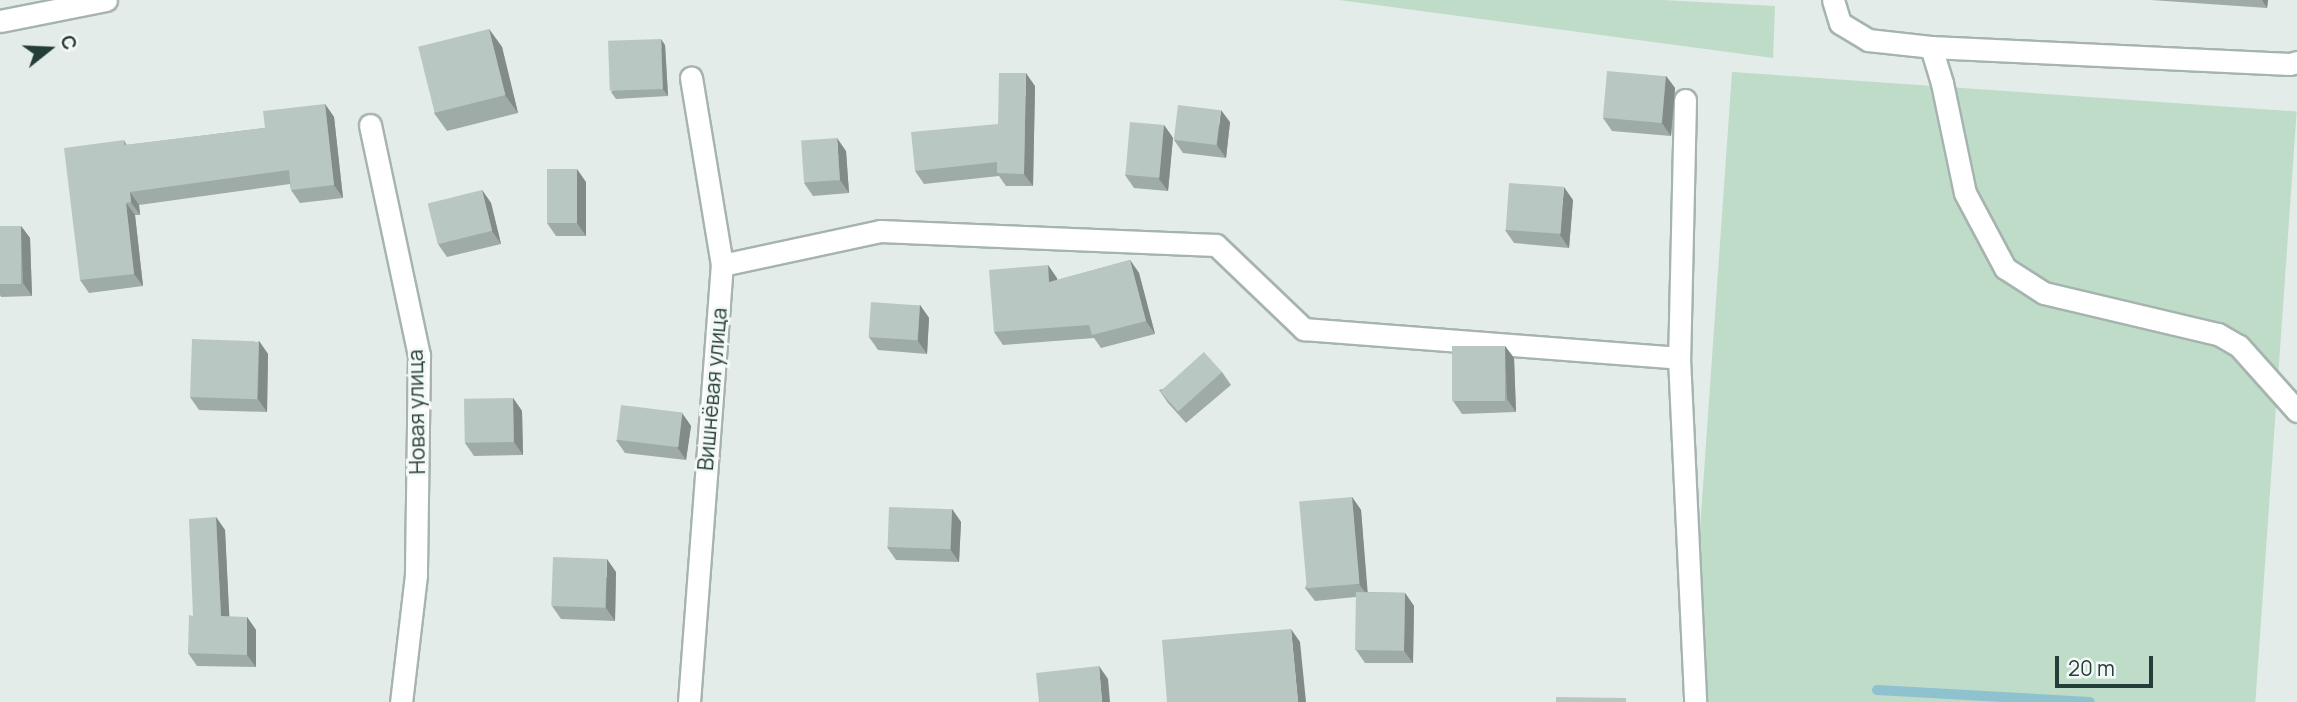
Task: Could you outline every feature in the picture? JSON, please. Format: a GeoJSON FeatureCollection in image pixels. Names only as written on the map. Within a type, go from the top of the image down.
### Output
{"type":"FeatureCollection","features":[{"type":"Feature","properties":{"kind":"street"},"geometry":{"type":"LineString","coordinates":[[0,21],[106,0]]}},
{"type":"Feature","properties":{"kind":"street"},"geometry":{"type":"LineString","coordinates":[[1833,0],[1840,23],[1868,40],[1931,47],[2295,68]]}},
{"type":"Feature","properties":{"kind":"street"},"geometry":{"type":"LineString","coordinates":[[1931,47],[1942,83],[1965,193],[2005,268],[2044,293],[2218,334],[2239,345],[2297,411]]}},
{"type":"Feature","properties":{"kind":"street","name":"Вишнёвая улица"},"geometry":{"type":"LineString","coordinates":[[689,702],[722,265],[691,78]]}},
{"type":"Feature","properties":{"kind":"street"},"geometry":{"type":"LineString","coordinates":[[1685,100],[1679,358],[1696,702]]}},
{"type":"Feature","properties":{"kind":"street","name":"Новая улица"},"geometry":{"type":"LineString","coordinates":[[370,125],[418,355],[416,575],[401,702]]}},
{"type":"Feature","properties":{"kind":"street"},"geometry":{"type":"LineString","coordinates":[[722,265],[880,231],[1216,245],[1304,329],[1679,358]]}},
{"type":"Feature","properties":{"kind":"green space"},"geometry":{"type":"Polygon","coordinates":[[[1339,0],[1662,0],[1775,6],[1773,58],[1339,0]]]}},
{"type":"Feature","properties":{"kind":"green space"},"geometry":{"type":"Polygon","coordinates":[[[1732,72],[2297,111],[2255,702],[1688,700],[1732,72]]]}},
{"type":"Feature","properties":{"kind":"building"},"geometry":{"type":"Polygon","coordinates":[[[489,29],[505,95],[435,113],[418,47],[489,29]]]}},
{"type":"Feature","properties":{"kind":"building"},"geometry":{"type":"Polygon","coordinates":[[[661,39],[663,89],[610,91],[608,41],[661,39]]]}},
{"type":"Feature","properties":{"kind":"building"},"geometry":{"type":"Polygon","coordinates":[[[1607,71],[1666,76],[1662,123],[1603,118],[1607,71]]]}},
{"type":"Feature","properties":{"kind":"building"},"geometry":{"type":"Polygon","coordinates":[[[999,73],[1026,73],[1024,174],[997,173],[997,162],[915,171],[911,132],[998,124],[999,73]]]}},
{"type":"Feature","properties":{"kind":"building"},"geometry":{"type":"Polygon","coordinates":[[[325,104],[334,185],[291,190],[289,170],[130,192],[131,202],[126,203],[134,274],[80,280],[64,148],[124,140],[124,145],[265,128],[263,111],[325,104]]]}},
{"type":"Feature","properties":{"kind":"building"},"geometry":{"type":"Polygon","coordinates":[[[1178,105],[1221,110],[1216,145],[1174,140],[1178,105]]]}},
{"type":"Feature","properties":{"kind":"building"},"geometry":{"type":"Polygon","coordinates":[[[1130,122],[1164,125],[1159,178],[1125,175],[1130,122]]]}},
{"type":"Feature","properties":{"kind":"building"},"geometry":{"type":"Polygon","coordinates":[[[837,138],[840,180],[804,182],[801,141],[837,138]]]}},
{"type":"Feature","properties":{"kind":"building"},"geometry":{"type":"Polygon","coordinates":[[[547,169],[577,169],[577,223],[547,223],[547,169]]]}},
{"type":"Feature","properties":{"kind":"building"},"geometry":{"type":"Polygon","coordinates":[[[1509,183],[1564,187],[1561,234],[1506,230],[1509,183]]]}},
{"type":"Feature","properties":{"kind":"building"},"geometry":{"type":"Polygon","coordinates":[[[482,190],[492,231],[438,244],[428,204],[482,190]]]}},
{"type":"Feature","properties":{"kind":"building"},"geometry":{"type":"Polygon","coordinates":[[[0,226],[21,226],[21,284],[0,284],[0,226]]]}},
{"type":"Feature","properties":{"kind":"building"},"geometry":{"type":"Polygon","coordinates":[[[1130,260],[1146,321],[1092,335],[1089,325],[994,332],[989,270],[1048,265],[1049,282],[1130,260]]]}},
{"type":"Feature","properties":{"kind":"building"},"geometry":{"type":"Polygon","coordinates":[[[871,302],[920,305],[917,340],[869,337],[871,302]]]}},
{"type":"Feature","properties":{"kind":"building"},"geometry":{"type":"Polygon","coordinates":[[[192,339],[259,341],[257,399],[190,397],[192,339]]]}},
{"type":"Feature","properties":{"kind":"building"},"geometry":{"type":"Polygon","coordinates":[[[1452,346],[1505,346],[1505,401],[1452,401],[1452,346]]]}},
{"type":"Feature","properties":{"kind":"building"},"geometry":{"type":"Polygon","coordinates":[[[1204,352],[1222,372],[1178,412],[1160,391],[1204,352]]]}},
{"type":"Feature","properties":{"kind":"building"},"geometry":{"type":"Polygon","coordinates":[[[513,398],[514,442],[465,443],[464,399],[513,398]]]}},
{"type":"Feature","properties":{"kind":"building"},"geometry":{"type":"Polygon","coordinates":[[[621,405],[683,413],[678,447],[617,440],[621,405]]]}},
{"type":"Feature","properties":{"kind":"building"},"geometry":{"type":"Polygon","coordinates":[[[1352,497],[1360,584],[1307,588],[1299,502],[1352,497]]]}},
{"type":"Feature","properties":{"kind":"building"},"geometry":{"type":"Polygon","coordinates":[[[889,507],[952,509],[951,549],[888,547],[889,507]]]}},
{"type":"Feature","properties":{"kind":"building"},"geometry":{"type":"Polygon","coordinates":[[[216,517],[221,616],[247,617],[247,655],[188,653],[189,615],[193,616],[189,519],[216,517]]]}},
{"type":"Feature","properties":{"kind":"building"},"geometry":{"type":"Polygon","coordinates":[[[553,557],[607,559],[605,608],[551,606],[553,557]]]}},
{"type":"Feature","properties":{"kind":"building"},"geometry":{"type":"Polygon","coordinates":[[[1356,592],[1405,593],[1404,651],[1355,650],[1356,592]]]}},
{"type":"Feature","properties":{"kind":"building"},"geometry":{"type":"Polygon","coordinates":[[[1291,629],[1298,702],[1167,702],[1162,640],[1291,629]]]}},
{"type":"Feature","properties":{"kind":"building"},"geometry":{"type":"Polygon","coordinates":[[[1099,666],[1102,702],[1039,702],[1036,673],[1099,666]]]}},
{"type":"Feature","properties":{"kind":"building"},"geometry":{"type":"Polygon","coordinates":[[[1556,697],[1626,698],[1626,702],[1556,702],[1556,697]]]}},
{"type":"Feature","properties":{"kind":"waterway"},"geometry":{"type":"LineString","coordinates":[[1877,690],[2090,702]]}}]}
